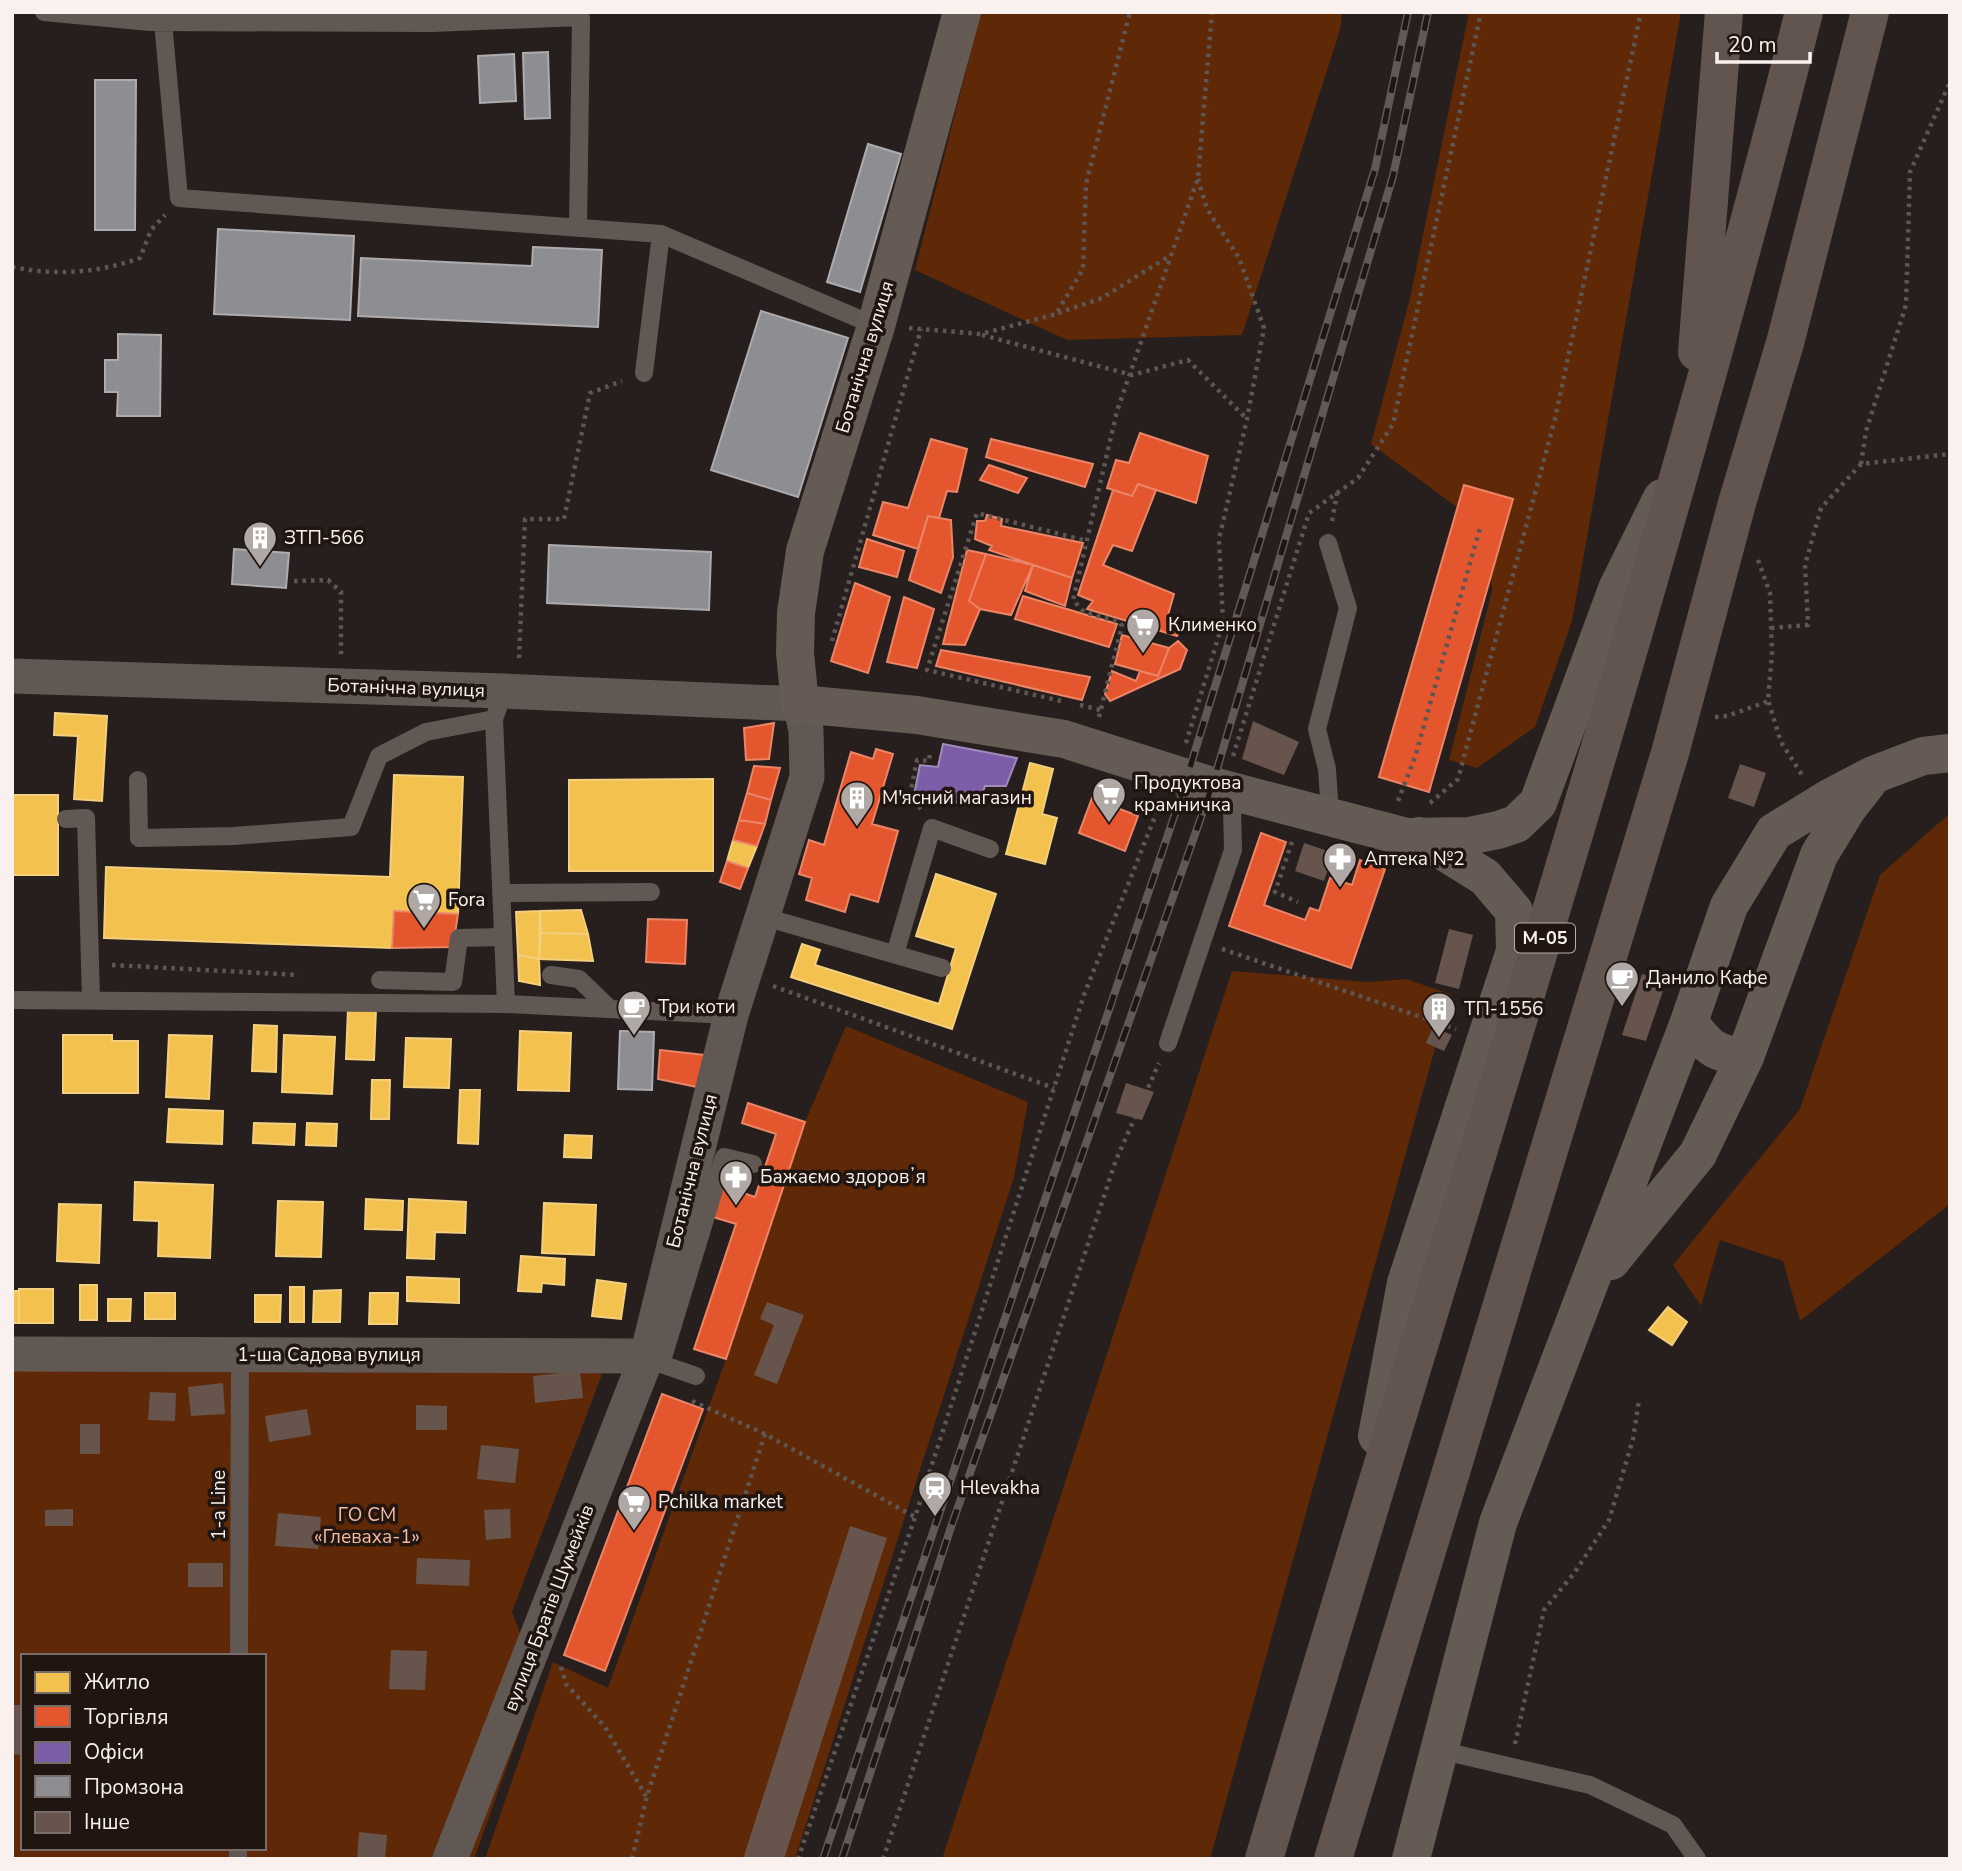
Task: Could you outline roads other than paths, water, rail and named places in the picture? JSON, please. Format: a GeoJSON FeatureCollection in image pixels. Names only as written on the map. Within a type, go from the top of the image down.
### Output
{"type":"FeatureCollection","features":[{"type":"Feature","properties":{"kind":"highway"},"geometry":{"type":"LineString","coordinates":[[1690,442],[1724,12]]}},
{"type":"Feature","properties":{"kind":"highway","name":"М-05"},"geometry":{"type":"LineString","coordinates":[[1264,1859],[1354,1555],[1568,862],[1690,442],[1804,12]]}},
{"type":"Feature","properties":{"kind":"highway"},"geometry":{"type":"LineString","coordinates":[[1334,1859],[1670,753],[1737,503],[1785,343],[1870,12]]}},
{"type":"Feature","properties":{"kind":"street","name":"Ботанічна вулиця"},"geometry":{"type":"LineString","coordinates":[[654,1347],[711,1154],[731,1015],[807,777],[806,730],[800,704],[795,653],[805,551],[876,326],[962,12]]}},
{"type":"Feature","properties":{"kind":"street"},"geometry":{"type":"LineString","coordinates":[[800,704],[917,715],[1064,739],[1230,791],[1321,815],[1469,836],[1498,830],[1516,824],[1538,803],[1617,589],[1690,442]]}},
{"type":"Feature","properties":{"kind":"street","name":"Ботанічна вулиця"},"geometry":{"type":"LineString","coordinates":[[12,676],[342,686],[499,705],[800,704]]}},
{"type":"Feature","properties":{"kind":"street"},"geometry":{"type":"LineString","coordinates":[[1411,1859],[1498,1523],[1590,1287],[1689,1022],[1729,906],[1774,832],[1831,797],[1874,775],[1923,756],[1950,753]]}},
{"type":"Feature","properties":{"kind":"street"},"geometry":{"type":"LineString","coordinates":[[1590,1287],[1698,1154],[1745,1057],[1819,855],[1846,809],[1874,775]]}},
{"type":"Feature","properties":{"kind":"street"},"geometry":{"type":"LineString","coordinates":[[1354,1555],[1406,1283],[1516,951],[1514,911],[1485,877],[1413,829]]}},
{"type":"Feature","properties":{"kind":"street"},"geometry":{"type":"LineString","coordinates":[[1751,867],[1766,864],[1787,870],[1805,894]]}},
{"type":"Feature","properties":{"kind":"street"},"geometry":{"type":"LineString","coordinates":[[1689,1022],[1702,1039],[1722,1055],[1745,1057]]}},
{"type":"Feature","properties":{"kind":"street","name":"1-ша Садова вулиця"},"geometry":{"type":"LineString","coordinates":[[12,1354],[240,1354],[654,1347]]}},
{"type":"Feature","properties":{"kind":"street","name":"вулиця Братів Шумейків"},"geometry":{"type":"LineString","coordinates":[[450,1859],[654,1347]]}},
{"type":"Feature","properties":{"kind":"lane"},"geometry":{"type":"LineString","coordinates":[[44,12],[154,19],[581,16],[578,228]]}},
{"type":"Feature","properties":{"kind":"lane"},"geometry":{"type":"LineString","coordinates":[[154,19],[180,198],[661,234],[876,326]]}},
{"type":"Feature","properties":{"kind":"lane"},"geometry":{"type":"LineString","coordinates":[[644,373],[661,234]]}},
{"type":"Feature","properties":{"kind":"lane"},"geometry":{"type":"LineString","coordinates":[[1321,815],[1329,799],[1327,769],[1317,729],[1348,608],[1328,543]]}},
{"type":"Feature","properties":{"kind":"lane"},"geometry":{"type":"LineString","coordinates":[[138,780],[139,838],[234,836],[351,827],[379,756],[426,732],[499,705],[501,892],[506,1004]]}},
{"type":"Feature","properties":{"kind":"lane"},"geometry":{"type":"LineString","coordinates":[[1168,1043],[1233,850],[1230,791]]}},
{"type":"Feature","properties":{"kind":"lane"},"geometry":{"type":"LineString","coordinates":[[66,818],[86,818],[91,1000]]}},
{"type":"Feature","properties":{"kind":"lane"},"geometry":{"type":"LineString","coordinates":[[895,954],[932,828],[990,849]]}},
{"type":"Feature","properties":{"kind":"lane"},"geometry":{"type":"LineString","coordinates":[[501,892],[651,892]]}},
{"type":"Feature","properties":{"kind":"lane"},"geometry":{"type":"LineString","coordinates":[[764,917],[942,968]]}},
{"type":"Feature","properties":{"kind":"lane"},"geometry":{"type":"LineString","coordinates":[[380,980],[453,982],[459,939],[503,937]]}},
{"type":"Feature","properties":{"kind":"lane"},"geometry":{"type":"LineString","coordinates":[[551,975],[579,979],[609,1008]]}},
{"type":"Feature","properties":{"kind":"lane"},"geometry":{"type":"LineString","coordinates":[[413,982],[416,1004]]}},
{"type":"Feature","properties":{"kind":"lane"},"geometry":{"type":"LineString","coordinates":[[12,1000],[506,1004],[731,1015]]}},
{"type":"Feature","properties":{"kind":"lane"},"geometry":{"type":"LineString","coordinates":[[711,1154],[753,1164]]}},
{"type":"Feature","properties":{"kind":"lane"},"geometry":{"type":"LineString","coordinates":[[654,1347],[661,1364],[696,1376]]}},
{"type":"Feature","properties":{"kind":"lane","name":"1-a Line"},"geometry":{"type":"LineString","coordinates":[[239,1654],[240,1354]]}},
{"type":"Feature","properties":{"kind":"lane"},"geometry":{"type":"LineString","coordinates":[[1439,1750],[1590,1785],[1673,1825],[1697,1859]]}},
{"type":"Feature","properties":{"kind":"railway"},"geometry":{"type":"LineString","coordinates":[[823,1859],[1183,790],[1375,169],[1408,12]]}},
{"type":"Feature","properties":{"kind":"railway"},"geometry":{"type":"LineString","coordinates":[[842,1859],[951,1527],[1212,786],[1393,176],[1428,12]]}},
{"type":"Feature","properties":{"kind":"place","name":"ЗТП-566"},"geometry":{"type":"Point","coordinates":[260,568]}},
{"type":"Feature","properties":{"kind":"place","name":"Клименко"},"geometry":{"type":"Point","coordinates":[1143,655]}},
{"type":"Feature","properties":{"kind":"place","name":"Продуктова крамничка"},"geometry":{"type":"Point","coordinates":[1109,824]}},
{"type":"Feature","properties":{"kind":"place","name":"М'ясний магазин"},"geometry":{"type":"Point","coordinates":[857,828]}},
{"type":"Feature","properties":{"kind":"place","name":"Аптека №2"},"geometry":{"type":"Point","coordinates":[1340,889]}},
{"type":"Feature","properties":{"kind":"place","name":"Fora"},"geometry":{"type":"Point","coordinates":[424,930]}},
{"type":"Feature","properties":{"kind":"place","name":"Данило Кафе"},"geometry":{"type":"Point","coordinates":[1622,1008]}},
{"type":"Feature","properties":{"kind":"place","name":"Три коти"},"geometry":{"type":"Point","coordinates":[634,1037]}},
{"type":"Feature","properties":{"kind":"place","name":"ТП-1556"},"geometry":{"type":"Point","coordinates":[1439,1039]}},
{"type":"Feature","properties":{"kind":"place","name":"Бажаємо здоровʼя"},"geometry":{"type":"Point","coordinates":[736,1207]}},
{"type":"Feature","properties":{"kind":"place","name":"Hlevakha"},"geometry":{"type":"Point","coordinates":[935,1518]}},
{"type":"Feature","properties":{"kind":"place","name":"Pchilka market"},"geometry":{"type":"Point","coordinates":[634,1532]}},
{"type":"Feature","properties":{"kind":"park label","name":"ГО СМ «Глеваха-1»"},"geometry":{"type":"Point","coordinates":[367,1526]}}]}
